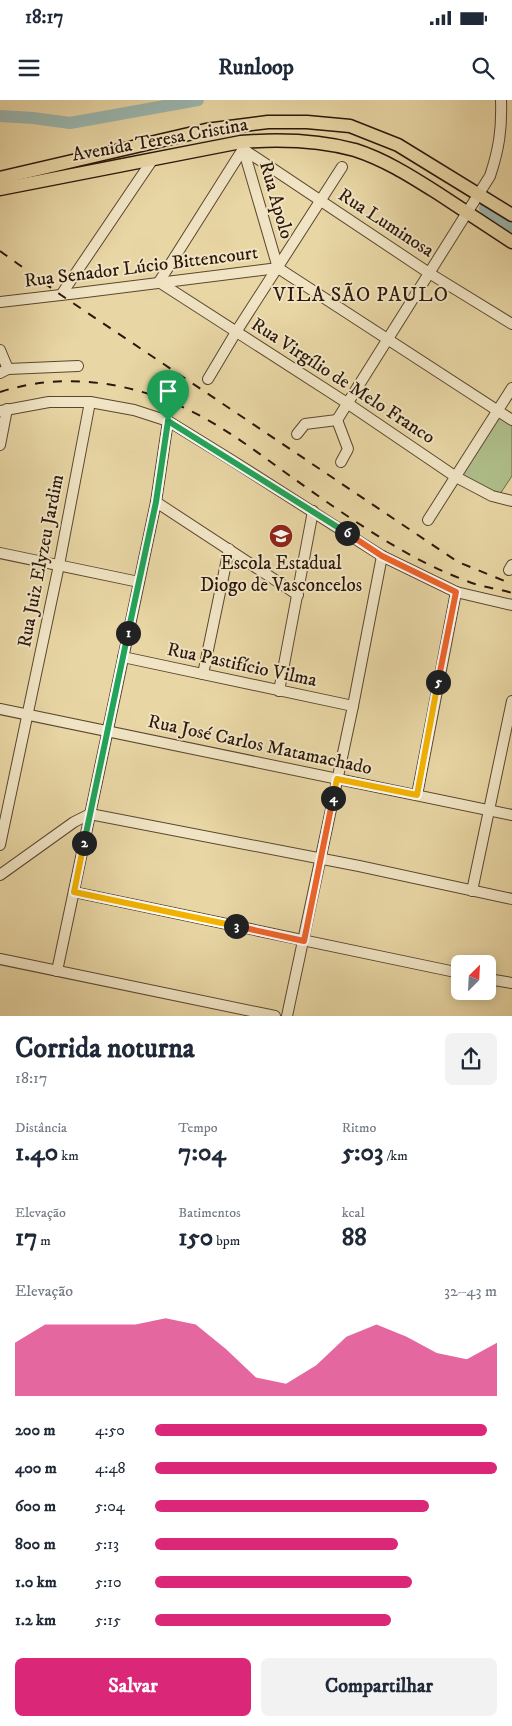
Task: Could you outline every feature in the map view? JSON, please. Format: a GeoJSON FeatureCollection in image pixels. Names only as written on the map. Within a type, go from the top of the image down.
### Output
{"type":"FeatureCollection","features":[{"type":"Feature","properties":{"kind":"main road","name":"Avenida Teresa Cristina"},"geometry":{"type":"LineString","coordinates":[[0,178],[213,129],[268,122],[306,122],[350,126],[398,145],[512,215]]}},
{"type":"Feature","properties":{"kind":"main road"},"geometry":{"type":"LineString","coordinates":[[213,129],[230,135],[242,146],[250,132],[268,122]]}},
{"type":"Feature","properties":{"kind":"main road","name":"Avenida Teresa Cristina"},"geometry":{"type":"LineString","coordinates":[[0,188],[153,159],[279,140],[301,141],[354,150],[398,168],[512,242]]}},
{"type":"Feature","properties":{"kind":"street"},"geometry":{"type":"LineString","coordinates":[[337,420],[490,176],[498,150],[502,100]]}},
{"type":"Feature","properties":{"kind":"street"},"geometry":{"type":"LineString","coordinates":[[502,112],[512,118]]}},
{"type":"Feature","properties":{"kind":"street"},"geometry":{"type":"LineString","coordinates":[[159,282],[242,146]]}},
{"type":"Feature","properties":{"kind":"street","name":"Rua Luminosa"},"geometry":{"type":"LineString","coordinates":[[242,146],[320,202],[512,324]]}},
{"type":"Feature","properties":{"kind":"street","name":"Rua Apolo"},"geometry":{"type":"LineString","coordinates":[[242,146],[278,268]]}},
{"type":"Feature","properties":{"kind":"street"},"geometry":{"type":"LineString","coordinates":[[61,295],[153,159]]}},
{"type":"Feature","properties":{"kind":"street"},"geometry":{"type":"LineString","coordinates":[[208,379],[342,167]]}},
{"type":"Feature","properties":{"kind":"street","name":"Rua Senador Lúcio Bittencourt"},"geometry":{"type":"LineString","coordinates":[[0,302],[278,268],[512,420]]}},
{"type":"Feature","properties":{"kind":"street","name":"Rua Virgílio de Melo Franco"},"geometry":{"type":"LineString","coordinates":[[159,282],[456,477],[492,496],[512,501]]}},
{"type":"Feature","properties":{"kind":"street"},"geometry":{"type":"LineString","coordinates":[[0,350],[4,371],[78,366]]}},
{"type":"Feature","properties":{"kind":"street"},"geometry":{"type":"LineString","coordinates":[[428,520],[512,388]]}},
{"type":"Feature","properties":{"kind":"street"},"geometry":{"type":"LineString","coordinates":[[0,445],[3,410],[49,402],[90,402],[134,410],[168,421],[382,556],[456,592],[512,605]]}},
{"type":"Feature","properties":{"kind":"street","name":"Rua Juiz Elyzeu Jardim"},"geometry":{"type":"LineString","coordinates":[[0,844],[59,565],[90,402]]}},
{"type":"Feature","properties":{"kind":"street"},"geometry":{"type":"LineString","coordinates":[[297,434],[305,424],[337,420]]}},
{"type":"Feature","properties":{"kind":"street"},"geometry":{"type":"LineString","coordinates":[[337,420],[348,448],[342,462]]}},
{"type":"Feature","properties":{"kind":"street"},"geometry":{"type":"LineString","coordinates":[[57,971],[156,502],[168,421]]}},
{"type":"Feature","properties":{"kind":"street"},"geometry":{"type":"LineString","coordinates":[[156,502],[298,595]]}},
{"type":"Feature","properties":{"kind":"street"},"geometry":{"type":"LineString","coordinates":[[279,691],[313,511]]}},
{"type":"Feature","properties":{"kind":"street"},"geometry":{"type":"LineString","coordinates":[[203,674],[229,549]]}},
{"type":"Feature","properties":{"kind":"street"},"geometry":{"type":"LineString","coordinates":[[0,553],[139,582]]}},
{"type":"Feature","properties":{"kind":"street"},"geometry":{"type":"LineString","coordinates":[[287,1016],[321,859],[382,556]]}},
{"type":"Feature","properties":{"kind":"street"},"geometry":{"type":"LineString","coordinates":[[417,795],[456,592]]}},
{"type":"Feature","properties":{"kind":"street","name":"Rua Pastifício Vilma"},"geometry":{"type":"LineString","coordinates":[[123,657],[352,706]]}},
{"type":"Feature","properties":{"kind":"street"},"geometry":{"type":"LineString","coordinates":[[472,891],[512,701]]}},
{"type":"Feature","properties":{"kind":"street","name":"Rua José Carlos Matamachado"},"geometry":{"type":"LineString","coordinates":[[0,709],[512,815]]}},
{"type":"Feature","properties":{"kind":"street"},"geometry":{"type":"LineString","coordinates":[[0,874],[74,822],[90,814],[512,899]]}},
{"type":"Feature","properties":{"kind":"street"},"geometry":{"type":"LineString","coordinates":[[74,892],[451,971]]}},
{"type":"Feature","properties":{"kind":"street"},"geometry":{"type":"LineString","coordinates":[[0,960],[275,1016]]}},
{"type":"Feature","properties":{"kind":"street"},"geometry":{"type":"LineString","coordinates":[[496,980],[512,983]]}},
{"type":"Feature","properties":{"kind":"green space"},"geometry":{"type":"Polygon","coordinates":[[[499,416],[512,425],[512,476],[500,494],[460,475],[499,416]]]}},
{"type":"Feature","properties":{"kind":"waterway"},"geometry":{"type":"LineString","coordinates":[[0,116],[70,123],[198,100]]}},
{"type":"Feature","properties":{"kind":"waterway"},"geometry":{"type":"LineString","coordinates":[[485,208],[512,226]]}},
{"type":"Feature","properties":{"kind":"railway"},"geometry":{"type":"LineString","coordinates":[[0,251],[61,295],[458,562],[512,584]]}},
{"type":"Feature","properties":{"kind":"railway"},"geometry":{"type":"LineString","coordinates":[[0,392],[28,385],[84,382],[140,391],[167,400],[227,431],[350,518],[399,549],[460,578],[512,593]]}},
{"type":"Feature","properties":{"kind":"place","name":"Escola Estadual Diogo de Vasconcelos"},"geometry":{"type":"Point","coordinates":[281,536]}},
{"type":"Feature","properties":{"kind":"district","name":"VILA SÃO PAULO"},"geometry":{"type":"Point","coordinates":[361,295]}},
{"type":"Feature","properties":{"kind":"route"},"geometry":{"type":"LineString","coordinates":[[168,421],[382,556],[456,592],[417,795],[337,779],[304,941],[74,892],[156,502],[168,421]]}}]}
